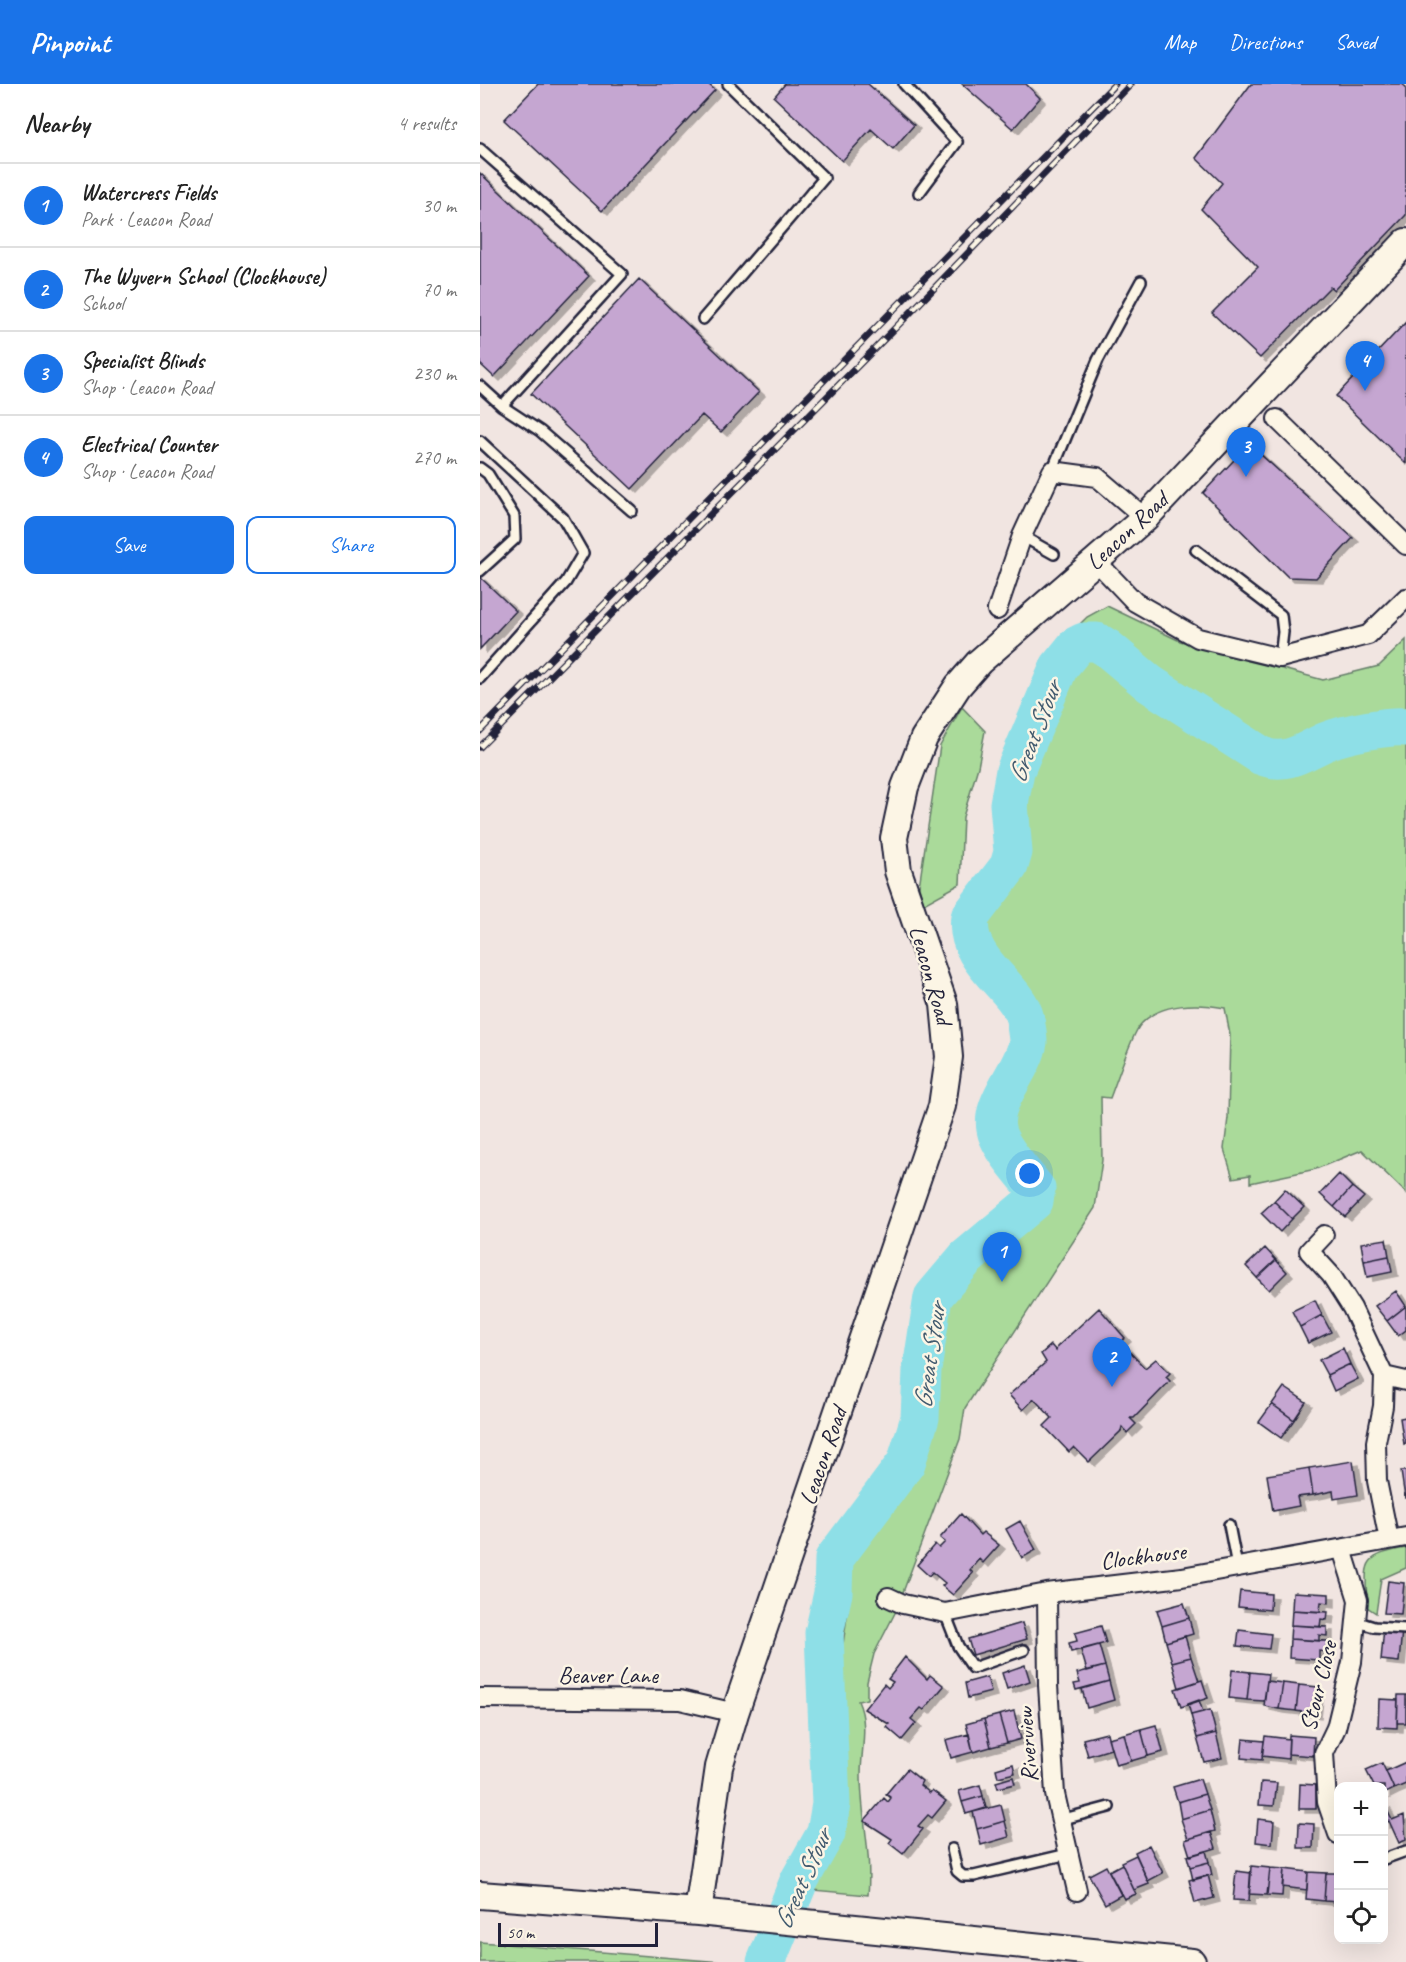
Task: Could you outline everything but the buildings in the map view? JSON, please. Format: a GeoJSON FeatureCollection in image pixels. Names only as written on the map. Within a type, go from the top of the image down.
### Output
{"type":"FeatureCollection","features":[{"type":"Feature","properties":{"kind":"street","name":"Leacon Road"},"geometry":{"type":"LineString","coordinates":[[698,1912],[719,1767],[735,1713],[944,1098],[949,1057],[944,1004],[898,871],[894,838],[904,787],[924,738],[958,686],[986,655],[1145,518],[1406,242]]}},
{"type":"Feature","properties":{"kind":"street"},"geometry":{"type":"LineString","coordinates":[[1277,418],[1406,545]]}},
{"type":"Feature","properties":{"kind":"street"},"geometry":{"type":"LineString","coordinates":[[997,610],[1022,536],[1052,471],[1097,477],[1145,518]]}},
{"type":"Feature","properties":{"kind":"street"},"geometry":{"type":"LineString","coordinates":[[1095,560],[1135,602],[1198,638],[1280,658],[1368,635],[1406,598]]}},
{"type":"Feature","properties":{"kind":"street"},"geometry":{"type":"LineString","coordinates":[[1324,1235],[1309,1251],[1332,1275],[1352,1308],[1384,1376],[1383,1406],[1376,1442],[1377,1481],[1397,1539]]}},
{"type":"Feature","properties":{"kind":"street"},"geometry":{"type":"LineString","coordinates":[[1384,1376],[1406,1382]]}},
{"type":"Feature","properties":{"kind":"street","name":"Clockhouse"},"geometry":{"type":"LineString","coordinates":[[888,1597],[903,1605],[945,1613],[1047,1593],[1182,1577],[1397,1539]]}},
{"type":"Feature","properties":{"kind":"street","name":"Stour Close"},"geometry":{"type":"LineString","coordinates":[[1334,1823],[1327,1803],[1324,1753],[1336,1728],[1352,1662],[1358,1622],[1358,1600],[1342,1549]]}},
{"type":"Feature","properties":{"kind":"street","name":"Riverview"},"geometry":{"type":"LineString","coordinates":[[1047,1593],[1048,1685],[1054,1794],[1077,1891]]}},
{"type":"Feature","properties":{"kind":"street","name":"Beaver Lane"},"geometry":{"type":"LineString","coordinates":[[480,1698],[680,1700],[735,1713]]}},
{"type":"Feature","properties":{"kind":"street"},"geometry":{"type":"LineString","coordinates":[[480,1895],[698,1912],[1192,1962]]}},
{"type":"Feature","properties":{"kind":"lane"},"geometry":{"type":"LineString","coordinates":[[703,319],[824,178],[728,84]]}},
{"type":"Feature","properties":{"kind":"lane"},"geometry":{"type":"LineString","coordinates":[[904,84],[957,142],[919,193]]}},
{"type":"Feature","properties":{"kind":"lane"},"geometry":{"type":"LineString","coordinates":[[480,149],[622,274],[502,406]]}},
{"type":"Feature","properties":{"kind":"lane"},"geometry":{"type":"LineString","coordinates":[[1052,471],[1098,360],[1141,281]]}},
{"type":"Feature","properties":{"kind":"lane"},"geometry":{"type":"LineString","coordinates":[[480,386],[502,406],[540,431],[633,511]]}},
{"type":"Feature","properties":{"kind":"lane"},"geometry":{"type":"LineString","coordinates":[[480,441],[563,518],[584,553],[566,582],[480,678]]}},
{"type":"Feature","properties":{"kind":"lane"},"geometry":{"type":"LineString","coordinates":[[480,468],[488,474],[514,516],[514,539],[480,571]]}},
{"type":"Feature","properties":{"kind":"lane"},"geometry":{"type":"LineString","coordinates":[[1022,536],[1054,554]]}},
{"type":"Feature","properties":{"kind":"lane"},"geometry":{"type":"LineString","coordinates":[[1196,550],[1281,615],[1283,632],[1280,658]]}},
{"type":"Feature","properties":{"kind":"lane"},"geometry":{"type":"LineString","coordinates":[[1229,1525],[1237,1566]]}},
{"type":"Feature","properties":{"kind":"lane"},"geometry":{"type":"LineString","coordinates":[[945,1613],[958,1646],[973,1668],[1024,1650]]}},
{"type":"Feature","properties":{"kind":"lane"},"geometry":{"type":"LineString","coordinates":[[1358,1622],[1374,1627],[1406,1629]]}},
{"type":"Feature","properties":{"kind":"lane"},"geometry":{"type":"LineString","coordinates":[[1060,1820],[1109,1807]]}},
{"type":"Feature","properties":{"kind":"lane"},"geometry":{"type":"LineString","coordinates":[[952,1849],[957,1871],[963,1876],[974,1876],[1068,1854]]}},
{"type":"Feature","properties":{"kind":"lane"},"geometry":{"type":"LineString","coordinates":[[1388,1857],[1406,1851]]}},
{"type":"Feature","properties":{"kind":"green space"},"geometry":{"type":"Polygon","coordinates":[[[1107,606],[1180,641],[1323,680],[1379,666],[1406,640],[1406,713],[1374,714],[1353,719],[1293,743],[1273,741],[1221,717],[1165,678],[1099,627],[1076,628],[1087,617],[1107,606]]]}},
{"type":"Feature","properties":{"kind":"green space"},"geometry":{"type":"Polygon","coordinates":[[[1090,653],[1103,658],[1127,684],[1178,722],[1224,750],[1265,770],[1286,773],[1348,746],[1406,739],[1406,1193],[1362,1150],[1316,1169],[1250,1183],[1250,1175],[1233,1178],[1224,1149],[1228,1118],[1230,1035],[1225,1008],[1192,1005],[1170,1008],[1149,1017],[1141,1024],[1129,1047],[1110,1098],[1101,1097],[1102,1160],[1095,1208],[965,1408],[960,1439],[896,1611],[874,1654],[867,1682],[867,1699],[858,1701],[864,1728],[861,1775],[869,1864],[868,1895],[812,1890],[826,1870],[835,1848],[839,1826],[836,1709],[850,1595],[843,1576],[845,1563],[849,1555],[898,1499],[921,1458],[928,1437],[931,1416],[932,1351],[935,1330],[940,1310],[950,1290],[972,1264],[1029,1224],[1047,1202],[1049,1192],[1045,1174],[1014,1134],[1007,1119],[1036,1053],[1038,1030],[1034,1015],[1026,1001],[988,947],[983,933],[983,918],[985,911],[1013,877],[1021,862],[1023,843],[1018,794],[1024,765],[1054,703],[1066,671],[1076,658],[1090,653]]]}},
{"type":"Feature","properties":{"kind":"green space"},"geometry":{"type":"Polygon","coordinates":[[[962,707],[985,731],[978,767],[963,817],[960,884],[924,904],[919,887],[940,746],[962,707]]]}},
{"type":"Feature","properties":{"kind":"green space"},"geometry":{"type":"Polygon","coordinates":[[[1406,1548],[1406,1568],[1381,1579],[1376,1613],[1367,1607],[1368,1564],[1380,1555],[1406,1548]]]}},
{"type":"Feature","properties":{"kind":"green space"},"geometry":{"type":"Polygon","coordinates":[[[480,1942],[722,1962],[480,1962],[480,1942]]]}},
{"type":"Feature","properties":{"kind":"waterway","name":"Great Stour"},"geometry":{"type":"LineString","coordinates":[[766,1962],[799,1881],[826,1833],[831,1804],[824,1633],[833,1593],[834,1559],[906,1463],[920,1418],[922,1370],[933,1297],[966,1258],[1034,1201],[1036,1189],[1006,1150],[998,1136],[995,1124],[1001,1101],[1025,1053],[1028,1042],[1025,1019],[1012,995],[982,960],[970,933],[970,917],[1009,866],[1013,852],[1009,804],[1015,771],[1059,667],[1076,646],[1084,642],[1097,642],[1150,684],[1262,756],[1271,759],[1295,756],[1327,741],[1355,733],[1388,727],[1406,727]]}},
{"type":"Feature","properties":{"kind":"railway"},"geometry":{"type":"LineString","coordinates":[[480,731],[1115,84]]}},
{"type":"Feature","properties":{"kind":"railway"},"geometry":{"type":"LineString","coordinates":[[480,747],[914,309],[1131,84]]}},
{"type":"Feature","properties":{"kind":"place","name":"Electrical Counter"},"geometry":{"type":"Point","coordinates":[1365,391]}},
{"type":"Feature","properties":{"kind":"place","name":"Specialist Blinds"},"geometry":{"type":"Point","coordinates":[1246,477]}},
{"type":"Feature","properties":{"kind":"place","name":"Watercress Fields"},"geometry":{"type":"Point","coordinates":[1002,1282]}},
{"type":"Feature","properties":{"kind":"place","name":"The Wyvern School (Clockhouse)"},"geometry":{"type":"Point","coordinates":[1112,1387]}}]}
